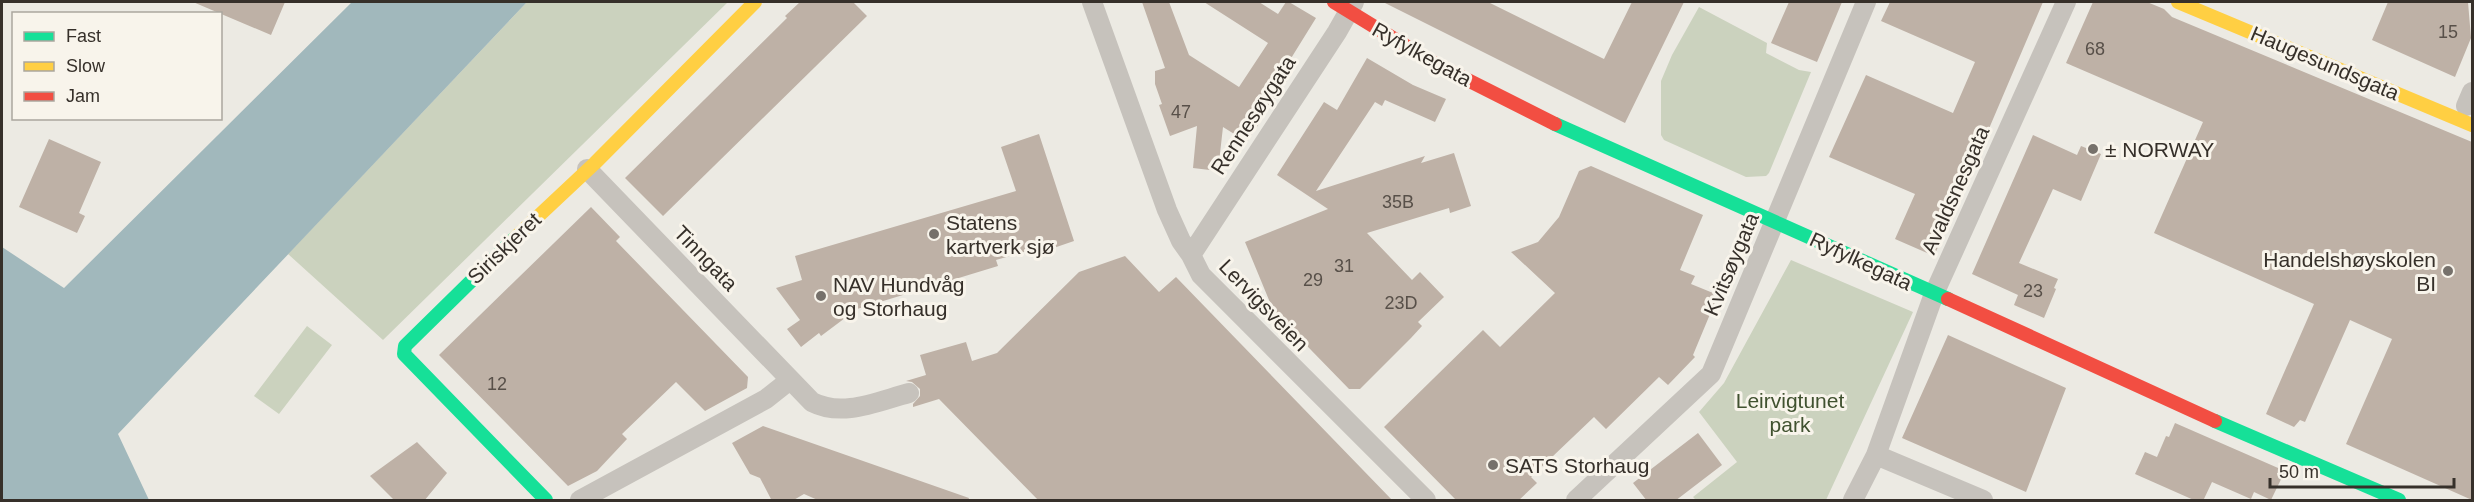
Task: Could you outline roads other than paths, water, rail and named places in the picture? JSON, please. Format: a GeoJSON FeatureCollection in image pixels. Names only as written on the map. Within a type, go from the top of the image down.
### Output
{"type":"FeatureCollection","features":[{"type":"Feature","properties":{"kind":"street","name":"Siriskjeret"},"geometry":{"type":"LineString","coordinates":[[546,501],[428,380],[404,354],[404,350],[497,254],[587,170],[755,2]]}},
{"type":"Feature","properties":{"kind":"street","name":"Lervigsveien"},"geometry":{"type":"LineString","coordinates":[[1092,2],[1167,210],[1201,276],[1426,501]]}},
{"type":"Feature","properties":{"kind":"street","name":"Kvitsøygata"},"geometry":{"type":"LineString","coordinates":[[1576,501],[1711,374],[1866,2]]}},
{"type":"Feature","properties":{"kind":"street","name":"Avaldsnesgata"},"geometry":{"type":"LineString","coordinates":[[1853,501],[1876,455],[1934,294],[2066,2]]}},
{"type":"Feature","properties":{"kind":"street","name":"Haugesundsgata"},"geometry":{"type":"LineString","coordinates":[[2178,2],[2468,107]]}},
{"type":"Feature","properties":{"kind":"street","name":"Rennesøygata"},"geometry":{"type":"LineString","coordinates":[[1191,255],[1337,32],[1346,5]]}},
{"type":"Feature","properties":{"kind":"street","name":"Ryfylkegata"},"geometry":{"type":"LineString","coordinates":[[1346,5],[1401,44],[1463,78],[1934,294],[2291,455],[2399,501]]}},
{"type":"Feature","properties":{"kind":"street","name":"Tinngata"},"geometry":{"type":"LineString","coordinates":[[587,170],[812,402],[835,410],[856,408],[909,393]]}},
{"type":"Feature","properties":{"kind":"street"},"geometry":{"type":"LineString","coordinates":[[580,501],[766,399],[790,380]]}},
{"type":"Feature","properties":{"kind":"street"},"geometry":{"type":"LineString","coordinates":[[1876,455],[1983,501]]}},
{"type":"Feature","properties":{"kind":"water"},"geometry":{"type":"Polygon","coordinates":[[[352,2],[527,2],[118,434],[149,500],[2,500],[2,247],[64,288],[352,2]]]}},
{"type":"Feature","properties":{"kind":"place","name":"± NORWAY"},"geometry":{"type":"Point","coordinates":[2093,149]}},
{"type":"Feature","properties":{"kind":"place","name":"Statens kartverk sjø"},"geometry":{"type":"Point","coordinates":[934,234]}},
{"type":"Feature","properties":{"kind":"place","name":"Handelshøyskolen BI"},"geometry":{"type":"Point","coordinates":[2448,271]}},
{"type":"Feature","properties":{"kind":"place","name":"NAV Hundvåg og Storhaug"},"geometry":{"type":"Point","coordinates":[821,296]}},
{"type":"Feature","properties":{"kind":"place","name":"SATS Storhaug"},"geometry":{"type":"Point","coordinates":[1493,465]}},
{"type":"Feature","properties":{"kind":"park label","name":"Leirvigtunet park"},"geometry":{"type":"Point","coordinates":[1790,412]}}]}
